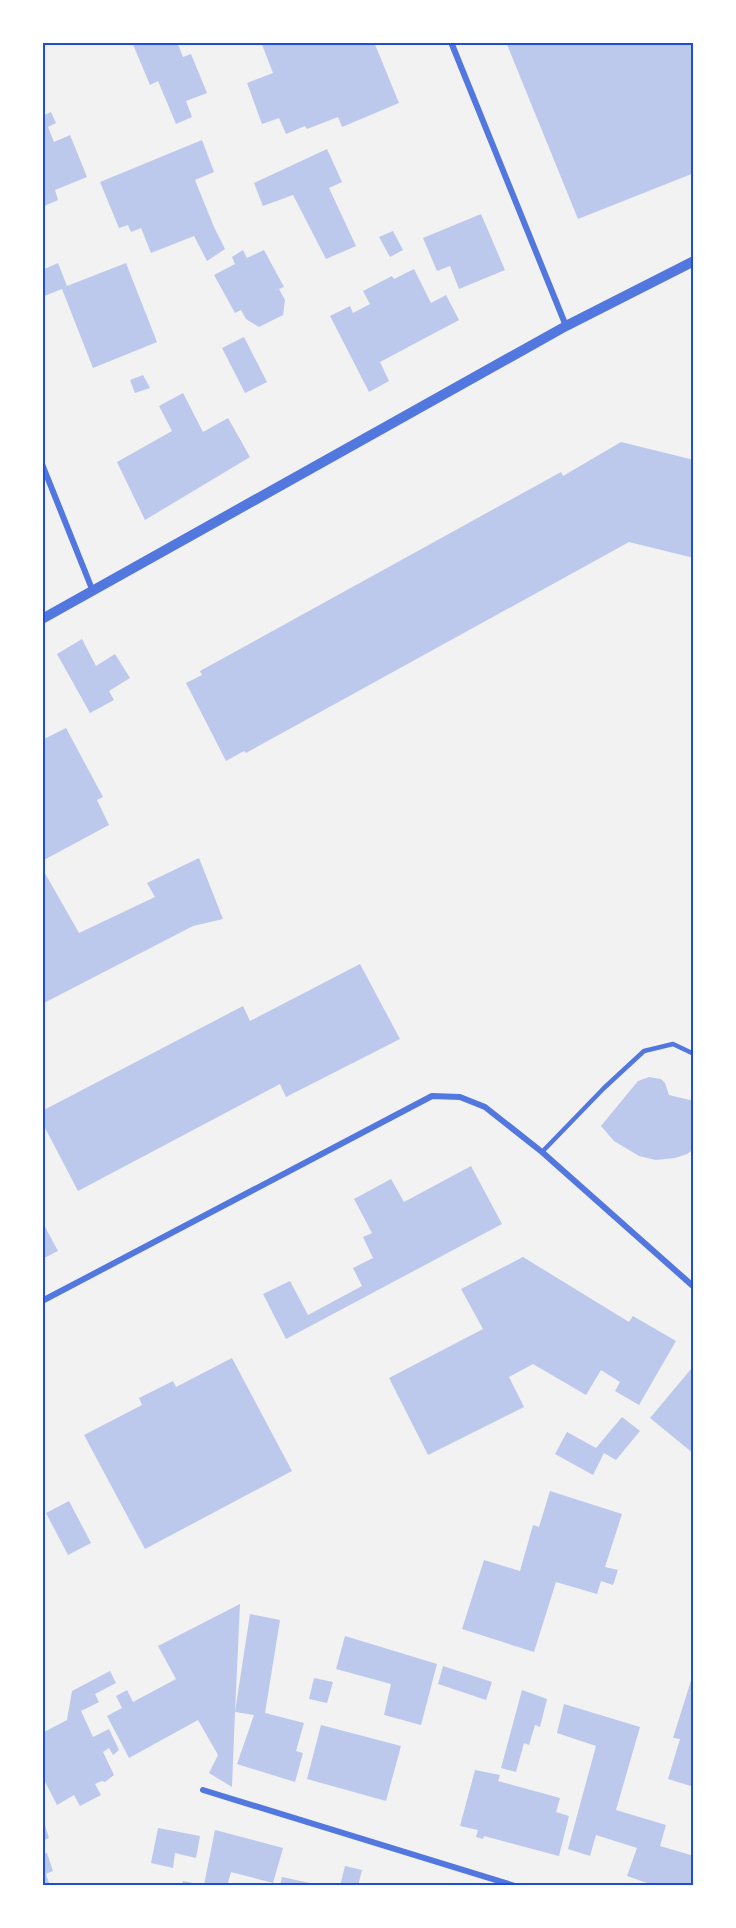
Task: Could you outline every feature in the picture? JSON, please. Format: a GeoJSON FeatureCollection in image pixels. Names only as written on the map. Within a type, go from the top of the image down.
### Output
{"type":"FeatureCollection","features":[{"type":"Feature","properties":{"kind":"street"},"geometry":{"type":"LineString","coordinates":[[451,42],[566,326]]}},
{"type":"Feature","properties":{"kind":"street"},"geometry":{"type":"LineString","coordinates":[[42,619],[566,326],[694,261]]}},
{"type":"Feature","properties":{"kind":"street"},"geometry":{"type":"LineString","coordinates":[[42,464],[92,590]]}},
{"type":"Feature","properties":{"kind":"street"},"geometry":{"type":"LineString","coordinates":[[42,1301],[432,1096],[460,1097],[485,1107],[542,1152],[694,1287]]}},
{"type":"Feature","properties":{"kind":"street"},"geometry":{"type":"LineString","coordinates":[[203,1790],[515,1886]]}},
{"type":"Feature","properties":{"kind":"lane"},"geometry":{"type":"LineString","coordinates":[[542,1152],[604,1088],[644,1052],[673,1044],[694,1054]]}},
{"type":"Feature","properties":{"kind":"building"},"geometry":{"type":"Polygon","coordinates":[[[132,42],[177,42],[183,57],[191,54],[207,93],[186,101],[192,117],[176,124],[158,81],[150,85],[132,42]]]}},
{"type":"Feature","properties":{"kind":"building"},"geometry":{"type":"Polygon","coordinates":[[[261,42],[374,42],[399,103],[342,127],[338,117],[286,134],[279,118],[262,124],[247,83],[273,73],[261,42]]]}},
{"type":"Feature","properties":{"kind":"building"},"geometry":{"type":"Polygon","coordinates":[[[506,42],[694,42],[694,173],[578,219],[506,42]]]}},
{"type":"Feature","properties":{"kind":"building"},"geometry":{"type":"Polygon","coordinates":[[[51,112],[56,123],[48,127],[54,142],[70,135],[87,177],[55,190],[58,200],[42,207],[42,116],[51,112]]]}},
{"type":"Feature","properties":{"kind":"building"},"geometry":{"type":"Polygon","coordinates":[[[202,140],[214,172],[195,180],[225,249],[207,261],[194,236],[151,253],[141,228],[131,232],[128,225],[119,228],[100,182],[202,140]]]}},
{"type":"Feature","properties":{"kind":"building"},"geometry":{"type":"Polygon","coordinates":[[[327,149],[342,182],[329,188],[356,246],[326,259],[293,195],[263,206],[254,183],[327,149]]]}},
{"type":"Feature","properties":{"kind":"building"},"geometry":{"type":"Polygon","coordinates":[[[481,214],[505,270],[459,289],[450,266],[437,271],[423,238],[481,214]]]}},
{"type":"Feature","properties":{"kind":"building"},"geometry":{"type":"Polygon","coordinates":[[[393,231],[403,250],[390,257],[379,237],[393,231]]]}},
{"type":"Feature","properties":{"kind":"building"},"geometry":{"type":"Polygon","coordinates":[[[243,250],[247,258],[264,250],[284,287],[279,289],[285,300],[283,315],[259,327],[246,319],[241,310],[235,313],[214,275],[235,264],[232,257],[243,250]]]}},
{"type":"Feature","properties":{"kind":"building"},"geometry":{"type":"Polygon","coordinates":[[[58,263],[67,286],[126,263],[157,342],[93,368],[62,289],[42,297],[42,270],[58,263]]]}},
{"type":"Feature","properties":{"kind":"building"},"geometry":{"type":"Polygon","coordinates":[[[414,269],[431,303],[446,295],[459,320],[380,362],[389,381],[369,392],[330,316],[350,306],[353,313],[370,304],[363,291],[392,276],[394,279],[414,269]]]}},
{"type":"Feature","properties":{"kind":"building"},"geometry":{"type":"Polygon","coordinates":[[[244,337],[267,382],[245,393],[222,348],[244,337]]]}},
{"type":"Feature","properties":{"kind":"building"},"geometry":{"type":"Polygon","coordinates":[[[143,375],[150,388],[135,393],[130,380],[143,375]]]}},
{"type":"Feature","properties":{"kind":"building"},"geometry":{"type":"Polygon","coordinates":[[[183,393],[203,432],[228,418],[250,457],[145,520],[117,462],[172,431],[159,406],[183,393]]]}},
{"type":"Feature","properties":{"kind":"building"},"geometry":{"type":"Polygon","coordinates":[[[621,442],[694,460],[694,558],[629,542],[246,753],[244,751],[226,761],[186,683],[202,675],[200,671],[561,472],[563,476],[621,442]]]}},
{"type":"Feature","properties":{"kind":"building"},"geometry":{"type":"Polygon","coordinates":[[[82,639],[96,666],[115,654],[130,678],[109,691],[114,700],[90,713],[57,654],[82,639]]]}},
{"type":"Feature","properties":{"kind":"building"},"geometry":{"type":"Polygon","coordinates":[[[66,728],[103,797],[97,800],[109,825],[42,861],[42,740],[66,728]]]}},
{"type":"Feature","properties":{"kind":"building"},"geometry":{"type":"Polygon","coordinates":[[[199,858],[223,919],[193,926],[42,1004],[42,868],[79,933],[155,897],[147,883],[199,858]]]}},
{"type":"Feature","properties":{"kind":"building"},"geometry":{"type":"Polygon","coordinates":[[[360,964],[400,1039],[286,1097],[280,1084],[78,1191],[42,1122],[42,1111],[243,1006],[250,1021],[360,964]]]}},
{"type":"Feature","properties":{"kind":"building"},"geometry":{"type":"Polygon","coordinates":[[[649,1077],[661,1079],[669,1095],[694,1101],[694,1149],[687,1154],[656,1160],[639,1156],[614,1141],[601,1126],[638,1081],[649,1077]]]}},
{"type":"Feature","properties":{"kind":"building"},"geometry":{"type":"Polygon","coordinates":[[[471,1166],[502,1224],[286,1339],[263,1294],[290,1281],[308,1315],[362,1286],[353,1268],[373,1258],[363,1237],[372,1233],[354,1199],[391,1179],[404,1202],[471,1166]]]}},
{"type":"Feature","properties":{"kind":"building"},"geometry":{"type":"Polygon","coordinates":[[[42,1221],[58,1251],[42,1259],[42,1221]]]}},
{"type":"Feature","properties":{"kind":"building"},"geometry":{"type":"Polygon","coordinates":[[[523,1257],[629,1322],[633,1316],[676,1341],[639,1405],[615,1391],[620,1382],[601,1370],[586,1395],[533,1364],[509,1377],[524,1407],[428,1455],[389,1378],[483,1329],[461,1289],[523,1257]]]}},
{"type":"Feature","properties":{"kind":"building"},"geometry":{"type":"Polygon","coordinates":[[[232,1358],[292,1471],[145,1549],[84,1435],[142,1405],[139,1398],[173,1381],[176,1387],[232,1358]]]}},
{"type":"Feature","properties":{"kind":"building"},"geometry":{"type":"Polygon","coordinates":[[[691,1369],[694,1372],[694,1454],[650,1418],[691,1369]]]}},
{"type":"Feature","properties":{"kind":"building"},"geometry":{"type":"Polygon","coordinates":[[[622,1417],[640,1431],[616,1460],[604,1453],[593,1475],[555,1454],[567,1432],[596,1448],[622,1417]]]}},
{"type":"Feature","properties":{"kind":"building"},"geometry":{"type":"Polygon","coordinates":[[[550,1491],[622,1514],[605,1567],[618,1570],[613,1585],[601,1581],[597,1594],[556,1582],[534,1652],[462,1629],[484,1560],[520,1571],[533,1525],[539,1527],[550,1491]]]}},
{"type":"Feature","properties":{"kind":"building"},"geometry":{"type":"Polygon","coordinates":[[[69,1501],[91,1543],[68,1555],[46,1513],[69,1501]]]}},
{"type":"Feature","properties":{"kind":"building"},"geometry":{"type":"Polygon","coordinates":[[[240,1604],[232,1787],[209,1773],[218,1755],[198,1720],[129,1758],[107,1716],[122,1708],[116,1696],[127,1690],[133,1702],[176,1679],[158,1646],[240,1604]]]}},
{"type":"Feature","properties":{"kind":"building"},"geometry":{"type":"Polygon","coordinates":[[[250,1614],[280,1620],[265,1713],[304,1723],[296,1751],[303,1753],[295,1782],[237,1764],[254,1715],[235,1712],[250,1614]]]}},
{"type":"Feature","properties":{"kind":"building"},"geometry":{"type":"Polygon","coordinates":[[[345,1636],[437,1664],[421,1725],[384,1715],[391,1684],[336,1669],[345,1636]]]}},
{"type":"Feature","properties":{"kind":"building"},"geometry":{"type":"Polygon","coordinates":[[[443,1666],[492,1682],[486,1700],[438,1684],[443,1666]]]}},
{"type":"Feature","properties":{"kind":"building"},"geometry":{"type":"Polygon","coordinates":[[[110,1671],[116,1683],[95,1694],[99,1702],[81,1711],[93,1737],[109,1729],[119,1750],[113,1755],[109,1748],[103,1752],[114,1775],[105,1782],[95,1784],[101,1795],[80,1806],[74,1795],[57,1805],[42,1776],[42,1733],[67,1720],[72,1691],[110,1671]]]}},
{"type":"Feature","properties":{"kind":"building"},"geometry":{"type":"Polygon","coordinates":[[[694,1671],[694,1787],[668,1779],[680,1739],[673,1738],[694,1671]]]}},
{"type":"Feature","properties":{"kind":"building"},"geometry":{"type":"Polygon","coordinates":[[[314,1678],[333,1682],[327,1703],[309,1699],[314,1678]]]}},
{"type":"Feature","properties":{"kind":"building"},"geometry":{"type":"Polygon","coordinates":[[[522,1690],[547,1699],[540,1727],[535,1725],[529,1745],[524,1743],[516,1772],[501,1768],[522,1690]]]}},
{"type":"Feature","properties":{"kind":"building"},"geometry":{"type":"Polygon","coordinates":[[[564,1704],[640,1727],[616,1810],[666,1825],[660,1846],[694,1856],[694,1886],[646,1886],[647,1883],[627,1876],[637,1848],[596,1835],[590,1856],[568,1849],[596,1746],[557,1733],[564,1704]]]}},
{"type":"Feature","properties":{"kind":"building"},"geometry":{"type":"Polygon","coordinates":[[[321,1725],[401,1746],[386,1801],[307,1779],[321,1725]]]}},
{"type":"Feature","properties":{"kind":"building"},"geometry":{"type":"Polygon","coordinates":[[[475,1770],[500,1775],[498,1781],[560,1798],[556,1812],[569,1816],[559,1856],[484,1836],[483,1839],[476,1837],[478,1830],[460,1826],[475,1770]]]}},
{"type":"Feature","properties":{"kind":"building"},"geometry":{"type":"Polygon","coordinates":[[[42,1816],[49,1838],[42,1841],[42,1816]]]}},
{"type":"Feature","properties":{"kind":"building"},"geometry":{"type":"Polygon","coordinates":[[[158,1828],[200,1836],[196,1858],[175,1853],[173,1868],[151,1863],[158,1828]]]}},
{"type":"Feature","properties":{"kind":"building"},"geometry":{"type":"Polygon","coordinates":[[[215,1830],[283,1848],[273,1883],[231,1872],[227,1886],[182,1886],[183,1881],[204,1885],[215,1830]]]}},
{"type":"Feature","properties":{"kind":"building"},"geometry":{"type":"Polygon","coordinates":[[[47,1853],[53,1871],[46,1874],[50,1886],[42,1886],[42,1854],[47,1853]]]}},
{"type":"Feature","properties":{"kind":"building"},"geometry":{"type":"Polygon","coordinates":[[[345,1866],[362,1870],[358,1886],[340,1886],[345,1866]]]}},
{"type":"Feature","properties":{"kind":"building"},"geometry":{"type":"Polygon","coordinates":[[[282,1877],[319,1885],[319,1886],[280,1886],[282,1877]]]}}]}
